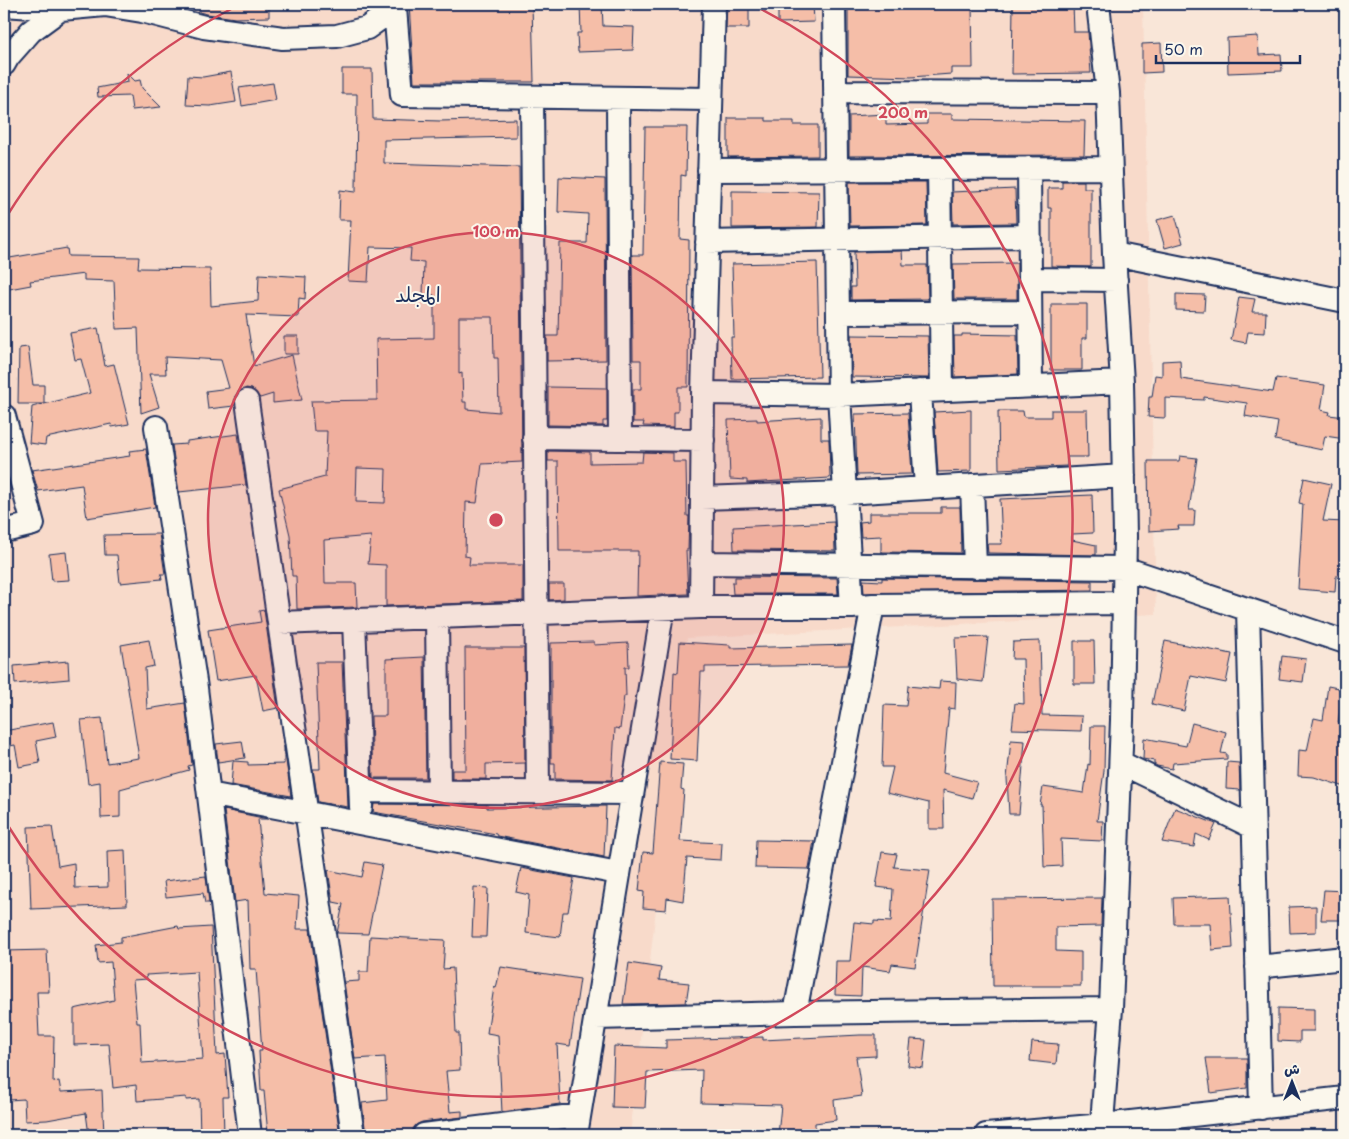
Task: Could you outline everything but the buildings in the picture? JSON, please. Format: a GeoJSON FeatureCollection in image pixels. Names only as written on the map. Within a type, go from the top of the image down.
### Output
{"type":"FeatureCollection","features":[{"type":"Feature","properties":{"kind":"street"},"geometry":{"type":"LineString","coordinates":[[4,4],[61,9],[105,5],[142,7],[204,27],[283,38],[337,36],[367,28],[396,6]]}},
{"type":"Feature","properties":{"kind":"street"},"geometry":{"type":"LineString","coordinates":[[701,607],[703,393],[714,4]]}},
{"type":"Feature","properties":{"kind":"street"},"geometry":{"type":"LineString","coordinates":[[794,1013],[862,606],[850,565],[839,395],[834,4]]}},
{"type":"Feature","properties":{"kind":"street"},"geometry":{"type":"LineString","coordinates":[[1098,4],[1108,93],[1109,168],[1122,382],[1124,476],[1121,763],[1111,1009],[1103,1130]]}},
{"type":"Feature","properties":{"kind":"street"},"geometry":{"type":"LineString","coordinates":[[396,6],[402,95],[711,99]]}},
{"type":"Feature","properties":{"kind":"street"},"geometry":{"type":"LineString","coordinates":[[4,64],[8,56],[31,31],[61,9]]}},
{"type":"Feature","properties":{"kind":"street"},"geometry":{"type":"LineString","coordinates":[[835,92],[1108,93]]}},
{"type":"Feature","properties":{"kind":"street"},"geometry":{"type":"LineString","coordinates":[[532,97],[538,792]]}},
{"type":"Feature","properties":{"kind":"street"},"geometry":{"type":"LineString","coordinates":[[618,98],[620,439]]}},
{"type":"Feature","properties":{"kind":"street"},"geometry":{"type":"LineString","coordinates":[[1028,168],[1031,386]]}},
{"type":"Feature","properties":{"kind":"street"},"geometry":{"type":"LineString","coordinates":[[709,170],[1109,168]]}},
{"type":"Feature","properties":{"kind":"street"},"geometry":{"type":"LineString","coordinates":[[926,488],[931,391],[941,312],[939,169]]}},
{"type":"Feature","properties":{"kind":"street"},"geometry":{"type":"LineString","coordinates":[[707,242],[1029,236]]}},
{"type":"Feature","properties":{"kind":"street"},"geometry":{"type":"LineString","coordinates":[[1114,254],[1345,301]]}},
{"type":"Feature","properties":{"kind":"street"},"geometry":{"type":"LineString","coordinates":[[1030,279],[1116,280]]}},
{"type":"Feature","properties":{"kind":"street"},"geometry":{"type":"LineString","coordinates":[[838,313],[1030,312]]}},
{"type":"Feature","properties":{"kind":"street"},"geometry":{"type":"LineString","coordinates":[[703,393],[839,395],[1122,382]]}},
{"type":"Feature","properties":{"kind":"street"},"geometry":{"type":"LineString","coordinates":[[247,401],[353,1135]]}},
{"type":"Feature","properties":{"kind":"street"},"geometry":{"type":"LineString","coordinates":[[4,416],[33,524],[4,532]]}},
{"type":"Feature","properties":{"kind":"street"},"geometry":{"type":"LineString","coordinates":[[156,427],[196,688],[250,1135]]}},
{"type":"Feature","properties":{"kind":"street"},"geometry":{"type":"LineString","coordinates":[[534,438],[703,440]]}},
{"type":"Feature","properties":{"kind":"street"},"geometry":{"type":"LineString","coordinates":[[702,498],[845,493],[1124,476]]}},
{"type":"Feature","properties":{"kind":"street"},"geometry":{"type":"LineString","coordinates":[[972,485],[975,567]]}},
{"type":"Feature","properties":{"kind":"street"},"geometry":{"type":"LineString","coordinates":[[702,563],[1124,568],[1345,642]]}},
{"type":"Feature","properties":{"kind":"street"},"geometry":{"type":"LineString","coordinates":[[279,623],[701,607],[1124,603]]}},
{"type":"Feature","properties":{"kind":"street"},"geometry":{"type":"LineString","coordinates":[[424,1135],[577,1125],[663,608]]}},
{"type":"Feature","properties":{"kind":"street"},"geometry":{"type":"LineString","coordinates":[[1248,609],[1261,1108]]}},
{"type":"Feature","properties":{"kind":"street"},"geometry":{"type":"LineString","coordinates":[[438,617],[439,792]]}},
{"type":"Feature","properties":{"kind":"street"},"geometry":{"type":"LineString","coordinates":[[354,620],[362,823]]}},
{"type":"Feature","properties":{"kind":"street"},"geometry":{"type":"LineString","coordinates":[[1121,763],[1254,827]]}},
{"type":"Feature","properties":{"kind":"street"},"geometry":{"type":"LineString","coordinates":[[361,791],[631,793]]}},
{"type":"Feature","properties":{"kind":"street"},"geometry":{"type":"LineString","coordinates":[[208,794],[618,873]]}},
{"type":"Feature","properties":{"kind":"street"},"geometry":{"type":"LineString","coordinates":[[1257,967],[1345,958]]}},
{"type":"Feature","properties":{"kind":"street"},"geometry":{"type":"LineString","coordinates":[[595,1018],[794,1013],[1111,1009]]}},
{"type":"Feature","properties":{"kind":"street"},"geometry":{"type":"LineString","coordinates":[[986,1135],[1103,1130],[1345,1098]]}},
{"type":"Feature","properties":{"kind":"shaded area"},"geometry":{"type":"Polygon","coordinates":[[[4,4],[1143,4],[1156,614],[687,638],[630,1135],[4,1135],[4,4]]]}},
{"type":"Feature","properties":{"kind":"district","name":"المجلد"},"geometry":{"type":"Point","coordinates":[418,295]}}]}
